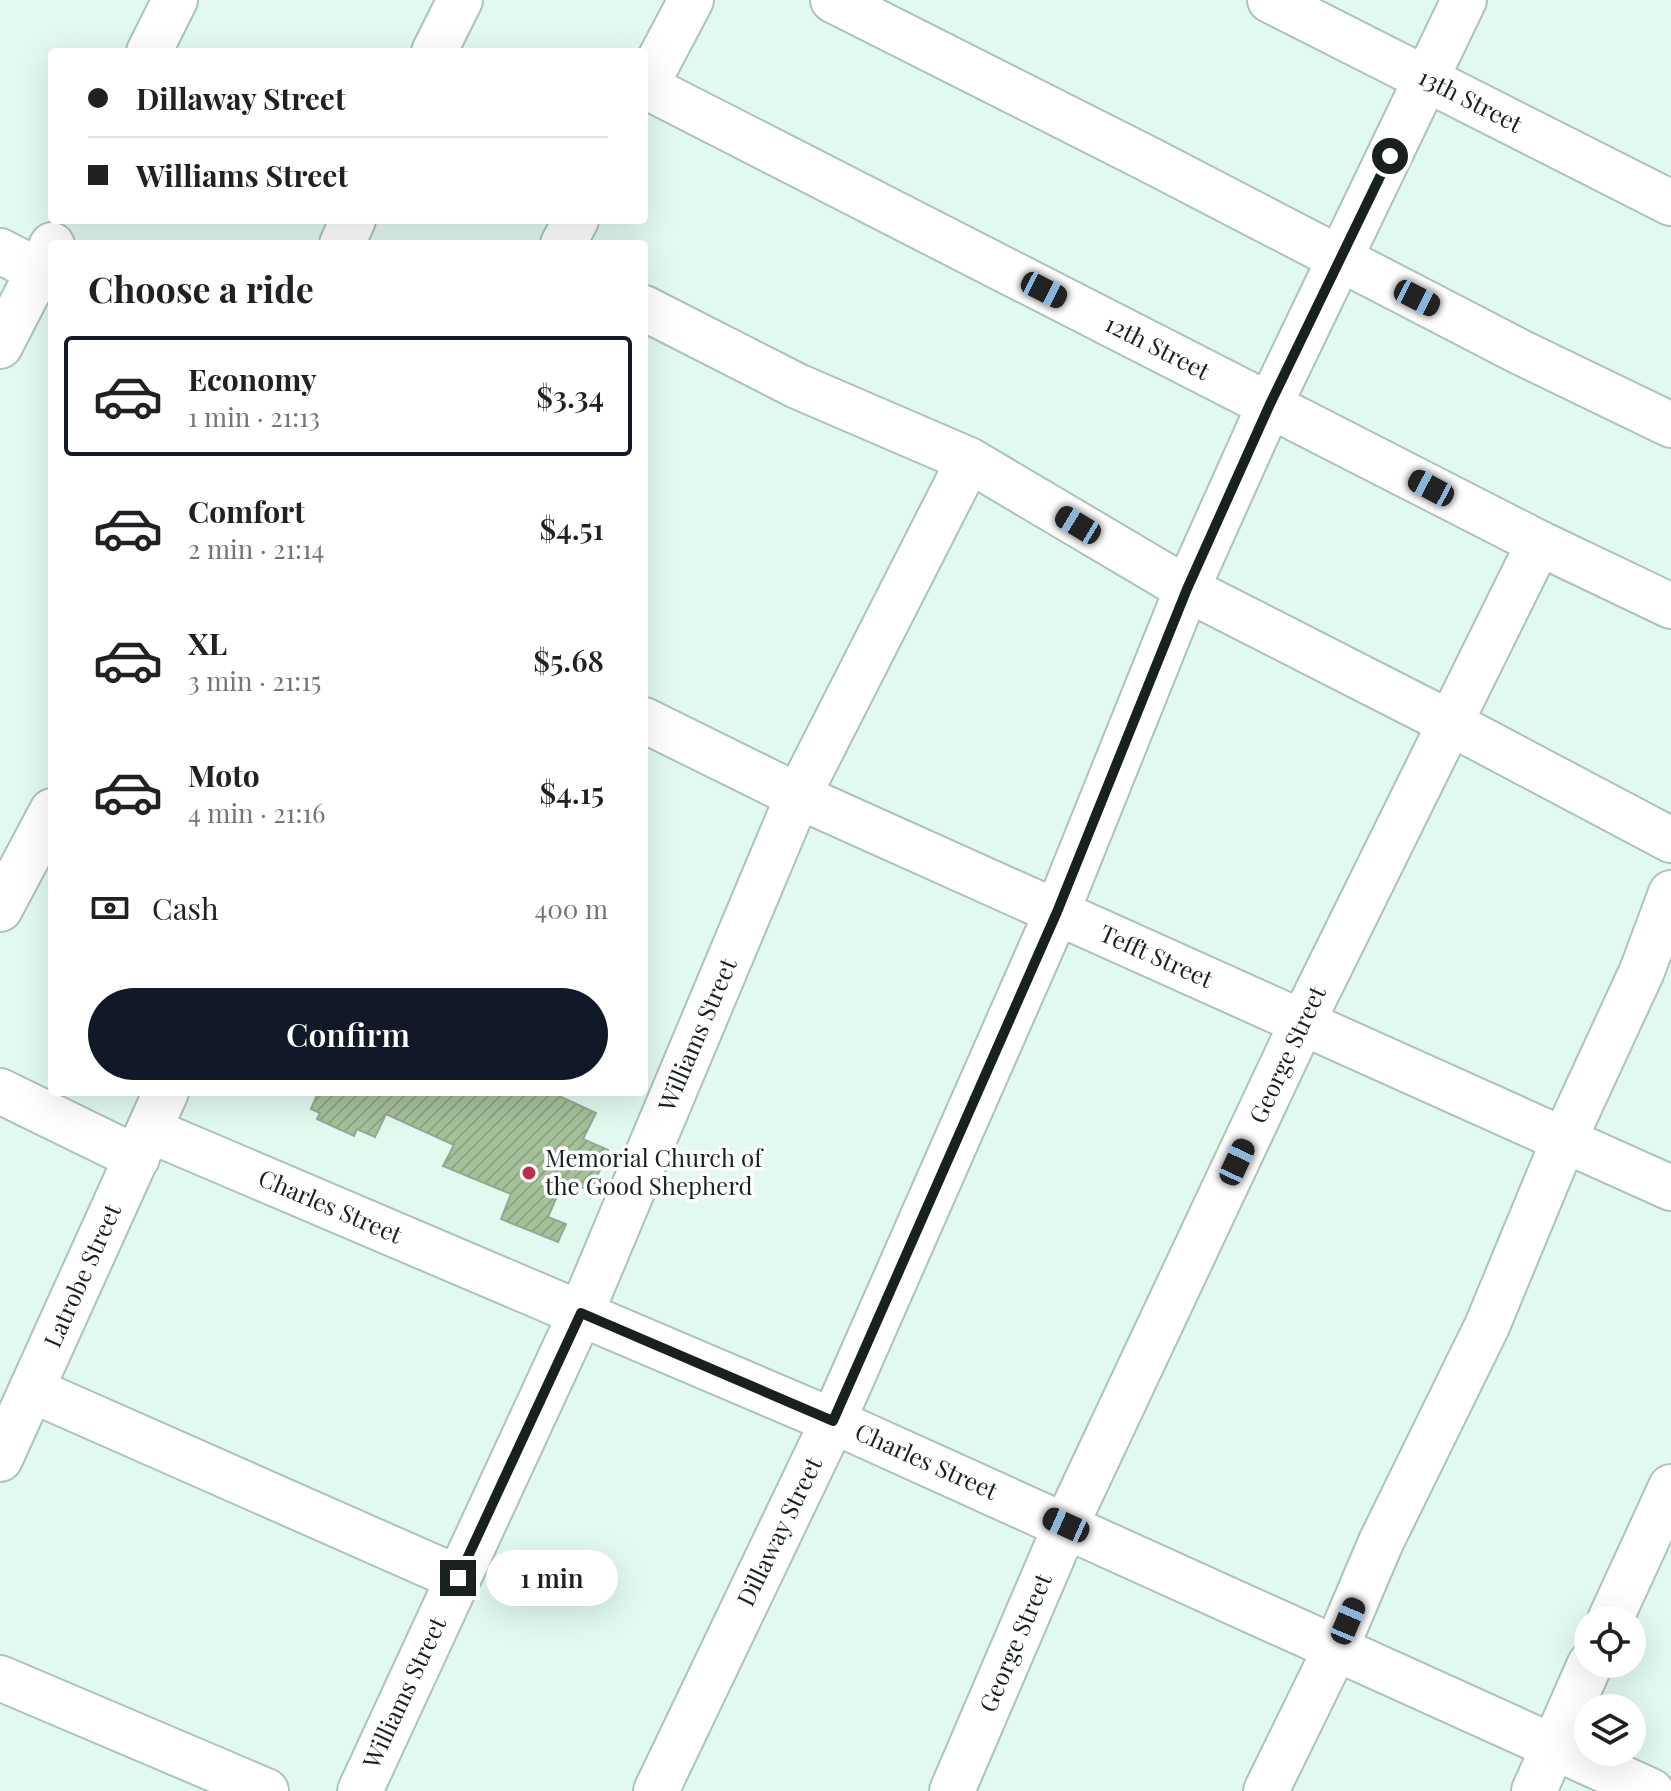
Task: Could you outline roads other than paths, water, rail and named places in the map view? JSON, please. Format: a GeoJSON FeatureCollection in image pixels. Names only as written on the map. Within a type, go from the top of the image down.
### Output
{"type":"FeatureCollection","features":[{"type":"Feature","properties":{"kind":"street"},"geometry":{"type":"LineString","coordinates":[[151,48],[175,0]]}},
{"type":"Feature","properties":{"kind":"street"},"geometry":{"type":"LineString","coordinates":[[436,48],[460,0]]}},
{"type":"Feature","properties":{"kind":"street"},"geometry":{"type":"LineString","coordinates":[[648,82],[691,0]]}},
{"type":"Feature","properties":{"kind":"street"},"geometry":{"type":"LineString","coordinates":[[833,0],[1518,351],[1671,425]]}},
{"type":"Feature","properties":{"kind":"street","name":"13th Street"},"geometry":{"type":"LineString","coordinates":[[1270,0],[1427,79],[1667,190]]}},
{"type":"Feature","properties":{"kind":"street","name":"Dillaway Street"},"geometry":{"type":"LineString","coordinates":[[656,1791],[833,1421],[1057,912],[1187,589],[1270,404],[1464,0]]}},
{"type":"Feature","properties":{"kind":"street","name":"12th Street"},"geometry":{"type":"LineString","coordinates":[[648,90],[1539,543],[1671,606]]}},
{"type":"Feature","properties":{"kind":"street"},"geometry":{"type":"LineString","coordinates":[[0,251],[48,260]]}},
{"type":"Feature","properties":{"kind":"street"},"geometry":{"type":"LineString","coordinates":[[0,346],[48,262]]}},
{"type":"Feature","properties":{"kind":"street"},"geometry":{"type":"LineString","coordinates":[[648,310],[797,386],[969,460],[1187,589],[1671,840]]}},
{"type":"Feature","properties":{"kind":"street","name":"Williams Street"},"geometry":{"type":"LineString","coordinates":[[360,1791],[581,1313],[798,796],[969,460]]}},
{"type":"Feature","properties":{"kind":"street","name":"George Street"},"geometry":{"type":"LineString","coordinates":[[952,1791],[1066,1525],[1302,1023],[1539,543]]}},
{"type":"Feature","properties":{"kind":"street","name":"Tefft Street"},"geometry":{"type":"LineString","coordinates":[[648,722],[798,796],[1671,1188]]}},
{"type":"Feature","properties":{"kind":"street"},"geometry":{"type":"LineString","coordinates":[[0,909],[48,819]]}},
{"type":"Feature","properties":{"kind":"street"},"geometry":{"type":"LineString","coordinates":[[1266,1791],[1336,1648],[1381,1542],[1487,1326],[1564,1140],[1642,971],[1671,893]]}},
{"type":"Feature","properties":{"kind":"street","name":"Charles Street"},"geometry":{"type":"LineString","coordinates":[[0,1091],[151,1127],[833,1421],[1651,1791]]}},
{"type":"Feature","properties":{"kind":"street","name":"Latrobe Street"},"geometry":{"type":"LineString","coordinates":[[0,1459],[151,1127]]}},
{"type":"Feature","properties":{"kind":"street"},"geometry":{"type":"LineString","coordinates":[[32,1390],[458,1578]]}},
{"type":"Feature","properties":{"kind":"street"},"geometry":{"type":"LineString","coordinates":[[1616,1606],[1671,1487]]}},
{"type":"Feature","properties":{"kind":"street"},"geometry":{"type":"LineString","coordinates":[[0,1678],[266,1791]]}},
{"type":"Feature","properties":{"kind":"street"},"geometry":{"type":"LineString","coordinates":[[1534,1791],[1584,1678]]}},
{"type":"Feature","properties":{"kind":"place","name":"Memorial Church of the Good Shepherd"},"geometry":{"type":"Point","coordinates":[529,1173]}}]}
